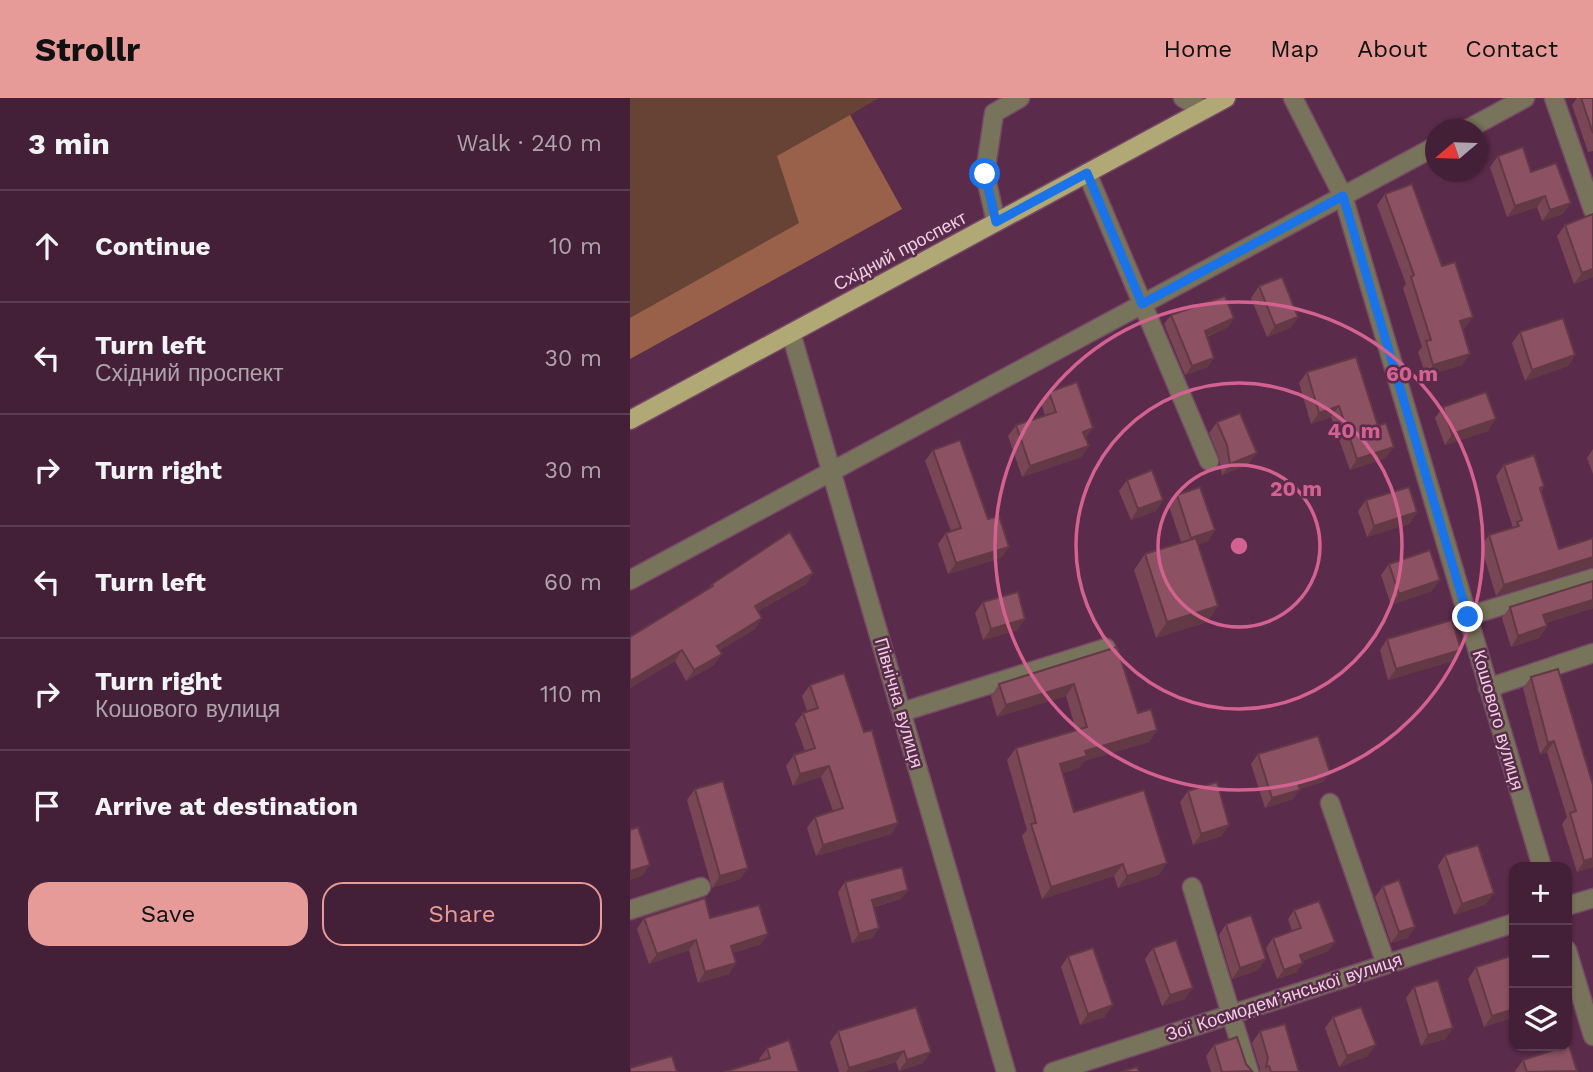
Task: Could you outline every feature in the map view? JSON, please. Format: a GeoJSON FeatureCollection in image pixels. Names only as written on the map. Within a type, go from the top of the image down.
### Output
{"type":"FeatureCollection","features":[{"type":"Feature","properties":{"kind":"main road","name":"Східний проспект"},"geometry":{"type":"LineString","coordinates":[[630,420],[1226,98]]}},
{"type":"Feature","properties":{"kind":"street"},"geometry":{"type":"LineString","coordinates":[[996,222],[985,174],[994,113],[1020,98]]}},
{"type":"Feature","properties":{"kind":"street"},"geometry":{"type":"LineString","coordinates":[[1183,98],[1204,110]]}},
{"type":"Feature","properties":{"kind":"street","name":"Кошового вулиця"},"geometry":{"type":"LineString","coordinates":[[1293,98],[1343,196],[1540,862]]}},
{"type":"Feature","properties":{"kind":"street"},"geometry":{"type":"LineString","coordinates":[[1486,119],[1525,98]]}},
{"type":"Feature","properties":{"kind":"street"},"geometry":{"type":"LineString","coordinates":[[1554,98],[1593,210]]}},
{"type":"Feature","properties":{"kind":"street"},"geometry":{"type":"LineString","coordinates":[[630,580],[1425,152]]}},
{"type":"Feature","properties":{"kind":"street"},"geometry":{"type":"LineString","coordinates":[[1087,173],[1209,461]]}},
{"type":"Feature","properties":{"kind":"street","name":"Північна вулиця"},"geometry":{"type":"LineString","coordinates":[[791,333],[1006,1072]]}},
{"type":"Feature","properties":{"kind":"street"},"geometry":{"type":"LineString","coordinates":[[1468,617],[1593,578]]}},
{"type":"Feature","properties":{"kind":"street"},"geometry":{"type":"LineString","coordinates":[[902,712],[1105,648]]}},
{"type":"Feature","properties":{"kind":"street"},"geometry":{"type":"LineString","coordinates":[[1488,688],[1593,653]]}},
{"type":"Feature","properties":{"kind":"street"},"geometry":{"type":"LineString","coordinates":[[1330,803],[1386,964]]}},
{"type":"Feature","properties":{"kind":"street"},"geometry":{"type":"LineString","coordinates":[[630,910],[701,887]]}},
{"type":"Feature","properties":{"kind":"street"},"geometry":{"type":"LineString","coordinates":[[1192,887],[1234,1014],[1249,1072]]}},
{"type":"Feature","properties":{"kind":"street"},"geometry":{"type":"LineString","coordinates":[[1572,904],[1593,898]]}},
{"type":"Feature","properties":{"kind":"street","name":"Зої Космодем’янської вулиця"},"geometry":{"type":"LineString","coordinates":[[1053,1072],[1509,925]]}},
{"type":"Feature","properties":{"kind":"street"},"geometry":{"type":"LineString","coordinates":[[1572,967],[1593,1036]]}},
{"type":"Feature","properties":{"kind":"shaded area"},"geometry":{"type":"Polygon","coordinates":[[[630,98],[879,98],[850,115],[902,209],[630,359],[630,98]]]}},
{"type":"Feature","properties":{"kind":"shaded area"},"geometry":{"type":"Polygon","coordinates":[[[850,115],[902,209],[630,359],[630,318],[799,223],[777,156],[850,115]]]}},
{"type":"Feature","properties":{"kind":"building"},"geometry":{"type":"Polygon","coordinates":[[[1581,98],[1593,98],[1593,133],[1581,98]]]}},
{"type":"Feature","properties":{"kind":"building"},"geometry":{"type":"Polygon","coordinates":[[[1523,147],[1531,172],[1556,163],[1571,203],[1550,210],[1545,196],[1515,206],[1498,156],[1523,147]]]}},
{"type":"Feature","properties":{"kind":"building"},"geometry":{"type":"Polygon","coordinates":[[[1412,184],[1442,266],[1455,262],[1473,317],[1460,321],[1470,354],[1433,365],[1426,341],[1431,340],[1411,277],[1414,275],[1385,194],[1412,184]]]}},
{"type":"Feature","properties":{"kind":"building"},"geometry":{"type":"Polygon","coordinates":[[[1593,214],[1593,269],[1582,273],[1565,225],[1593,214]]]}},
{"type":"Feature","properties":{"kind":"building"},"geometry":{"type":"Polygon","coordinates":[[[1282,277],[1298,317],[1275,326],[1259,286],[1282,277]]]}},
{"type":"Feature","properties":{"kind":"building"},"geometry":{"type":"Polygon","coordinates":[[[1225,296],[1234,318],[1205,331],[1214,358],[1192,366],[1171,315],[1225,296]]]}},
{"type":"Feature","properties":{"kind":"building"},"geometry":{"type":"Polygon","coordinates":[[[1563,318],[1575,355],[1532,370],[1520,332],[1563,318]]]}},
{"type":"Feature","properties":{"kind":"building"},"geometry":{"type":"Polygon","coordinates":[[[1356,357],[1378,426],[1386,423],[1394,447],[1357,459],[1339,406],[1319,413],[1307,372],[1356,357]]]}},
{"type":"Feature","properties":{"kind":"building"},"geometry":{"type":"Polygon","coordinates":[[[1077,382],[1093,428],[1083,432],[1089,446],[1030,466],[1016,425],[1056,412],[1049,392],[1077,382]]]}},
{"type":"Feature","properties":{"kind":"building"},"geometry":{"type":"Polygon","coordinates":[[[1486,392],[1496,419],[1452,434],[1443,407],[1486,392]]]}},
{"type":"Feature","properties":{"kind":"building"},"geometry":{"type":"Polygon","coordinates":[[[1240,413],[1257,453],[1230,464],[1227,445],[1217,422],[1240,413]]]}},
{"type":"Feature","properties":{"kind":"building"},"geometry":{"type":"Polygon","coordinates":[[[960,440],[988,519],[999,516],[1009,547],[956,563],[946,533],[961,528],[933,450],[960,440]]]}},
{"type":"Feature","properties":{"kind":"building"},"geometry":{"type":"Polygon","coordinates":[[[1534,455],[1544,486],[1540,488],[1559,549],[1593,538],[1593,557],[1504,585],[1489,535],[1519,526],[1517,522],[1522,520],[1504,465],[1534,455]]]}},
{"type":"Feature","properties":{"kind":"building"},"geometry":{"type":"Polygon","coordinates":[[[1152,470],[1163,500],[1138,509],[1127,480],[1152,470]]]}},
{"type":"Feature","properties":{"kind":"building"},"geometry":{"type":"Polygon","coordinates":[[[1200,487],[1215,530],[1191,538],[1177,495],[1200,487]]]}},
{"type":"Feature","properties":{"kind":"building"},"geometry":{"type":"Polygon","coordinates":[[[1409,487],[1417,512],[1374,526],[1366,500],[1409,487]]]}},
{"type":"Feature","properties":{"kind":"building"},"geometry":{"type":"Polygon","coordinates":[[[790,532],[813,573],[755,606],[762,618],[717,646],[722,654],[694,670],[682,650],[630,681],[630,637],[713,586],[712,584],[790,532]]]}},
{"type":"Feature","properties":{"kind":"building"},"geometry":{"type":"Polygon","coordinates":[[[1196,538],[1218,606],[1167,622],[1145,554],[1196,538]]]}},
{"type":"Feature","properties":{"kind":"building"},"geometry":{"type":"Polygon","coordinates":[[[1430,550],[1440,580],[1399,594],[1389,564],[1430,550]]]}},
{"type":"Feature","properties":{"kind":"building"},"geometry":{"type":"Polygon","coordinates":[[[1593,581],[1593,600],[1543,615],[1547,626],[1518,636],[1510,607],[1593,581]]]}},
{"type":"Feature","properties":{"kind":"building"},"geometry":{"type":"Polygon","coordinates":[[[1018,592],[1025,619],[991,629],[983,602],[1018,592]]]}},
{"type":"Feature","properties":{"kind":"building"},"geometry":{"type":"Polygon","coordinates":[[[1452,620],[1461,650],[1396,669],[1387,639],[1452,620]]]}},
{"type":"Feature","properties":{"kind":"building"},"geometry":{"type":"Polygon","coordinates":[[[1117,647],[1138,713],[1151,709],[1157,730],[1085,751],[1087,756],[1060,764],[1074,812],[1144,790],[1167,863],[1127,876],[1123,864],[1051,887],[1031,824],[1036,823],[1016,748],[1087,727],[1074,684],[1006,705],[999,684],[1117,647]]]}},
{"type":"Feature","properties":{"kind":"building"},"geometry":{"type":"Polygon","coordinates":[[[1558,669],[1593,785],[1593,858],[1584,861],[1570,813],[1576,811],[1554,741],[1548,743],[1531,677],[1558,669]]]}},
{"type":"Feature","properties":{"kind":"building"},"geometry":{"type":"Polygon","coordinates":[[[844,673],[864,732],[872,730],[898,823],[823,845],[815,817],[843,808],[829,766],[800,774],[794,755],[815,748],[803,713],[818,708],[810,685],[844,673]]]}},
{"type":"Feature","properties":{"kind":"building"},"geometry":{"type":"Polygon","coordinates":[[[1318,736],[1330,772],[1298,783],[1300,790],[1272,798],[1258,754],[1318,736]]]}},
{"type":"Feature","properties":{"kind":"building"},"geometry":{"type":"Polygon","coordinates":[[[723,781],[748,868],[720,876],[695,789],[723,781]]]}},
{"type":"Feature","properties":{"kind":"building"},"geometry":{"type":"Polygon","coordinates":[[[1217,782],[1229,825],[1201,834],[1188,791],[1217,782]]]}},
{"type":"Feature","properties":{"kind":"building"},"geometry":{"type":"Polygon","coordinates":[[[638,827],[650,865],[630,871],[630,830],[638,827]]]}},
{"type":"Feature","properties":{"kind":"building"},"geometry":{"type":"Polygon","coordinates":[[[1478,845],[1494,893],[1462,904],[1445,855],[1478,845]]]}},
{"type":"Feature","properties":{"kind":"building"},"geometry":{"type":"Polygon","coordinates":[[[902,867],[908,890],[872,900],[879,928],[859,934],[845,882],[902,867]]]}},
{"type":"Feature","properties":{"kind":"building"},"geometry":{"type":"Polygon","coordinates":[[[1399,880],[1415,927],[1399,932],[1383,886],[1399,880]]]}},
{"type":"Feature","properties":{"kind":"building"},"geometry":{"type":"Polygon","coordinates":[[[705,898],[710,918],[759,905],[768,934],[731,946],[736,963],[705,972],[696,940],[657,954],[644,918],[705,898]]]}},
{"type":"Feature","properties":{"kind":"building"},"geometry":{"type":"Polygon","coordinates":[[[1319,901],[1335,942],[1300,955],[1303,963],[1284,970],[1273,938],[1301,928],[1294,910],[1319,901]]]}},
{"type":"Feature","properties":{"kind":"building"},"geometry":{"type":"Polygon","coordinates":[[[1251,915],[1266,959],[1240,968],[1226,924],[1251,915]]]}},
{"type":"Feature","properties":{"kind":"building"},"geometry":{"type":"Polygon","coordinates":[[[1176,940],[1193,988],[1170,995],[1153,948],[1176,940]]]}},
{"type":"Feature","properties":{"kind":"building"},"geometry":{"type":"Polygon","coordinates":[[[1093,948],[1113,1005],[1088,1014],[1068,956],[1093,948]]]}},
{"type":"Feature","properties":{"kind":"building"},"geometry":{"type":"Polygon","coordinates":[[[1509,957],[1509,1011],[1492,1016],[1476,967],[1509,957]]]}},
{"type":"Feature","properties":{"kind":"building"},"geometry":{"type":"Polygon","coordinates":[[[1438,980],[1453,1028],[1428,1035],[1414,987],[1438,980]]]}},
{"type":"Feature","properties":{"kind":"building"},"geometry":{"type":"Polygon","coordinates":[[[916,1007],[931,1052],[907,1060],[904,1051],[849,1068],[838,1031],[916,1007]]]}},
{"type":"Feature","properties":{"kind":"building"},"geometry":{"type":"Polygon","coordinates":[[[1361,1007],[1376,1045],[1347,1056],[1333,1017],[1361,1007]]]}},
{"type":"Feature","properties":{"kind":"building"},"geometry":{"type":"Polygon","coordinates":[[[1285,1024],[1299,1072],[1271,1072],[1269,1066],[1266,1067],[1268,1058],[1260,1031],[1285,1024]]]}},
{"type":"Feature","properties":{"kind":"building"},"geometry":{"type":"Polygon","coordinates":[[[1237,1037],[1246,1064],[1252,1071],[1222,1072],[1214,1045],[1237,1037]]]}},
{"type":"Feature","properties":{"kind":"building"},"geometry":{"type":"Polygon","coordinates":[[[789,1040],[799,1072],[724,1072],[770,1058],[767,1048],[789,1040]]]}},
{"type":"Feature","properties":{"kind":"building"},"geometry":{"type":"Polygon","coordinates":[[[1551,1051],[1571,1051],[1577,1071],[1527,1072],[1523,1060],[1551,1051]]]}},
{"type":"Feature","properties":{"kind":"building"},"geometry":{"type":"Polygon","coordinates":[[[672,1056],[677,1072],[630,1072],[630,1068],[672,1056]]]}},
{"type":"Feature","properties":{"kind":"building"},"geometry":{"type":"Polygon","coordinates":[[[1137,1067],[1139,1072],[1121,1072],[1137,1067]]]}},
{"type":"Feature","properties":{"kind":"route"},"geometry":{"type":"LineString","coordinates":[[985,174],[996,222],[1087,173],[1142,304],[1343,196],[1468,617]]}}]}
